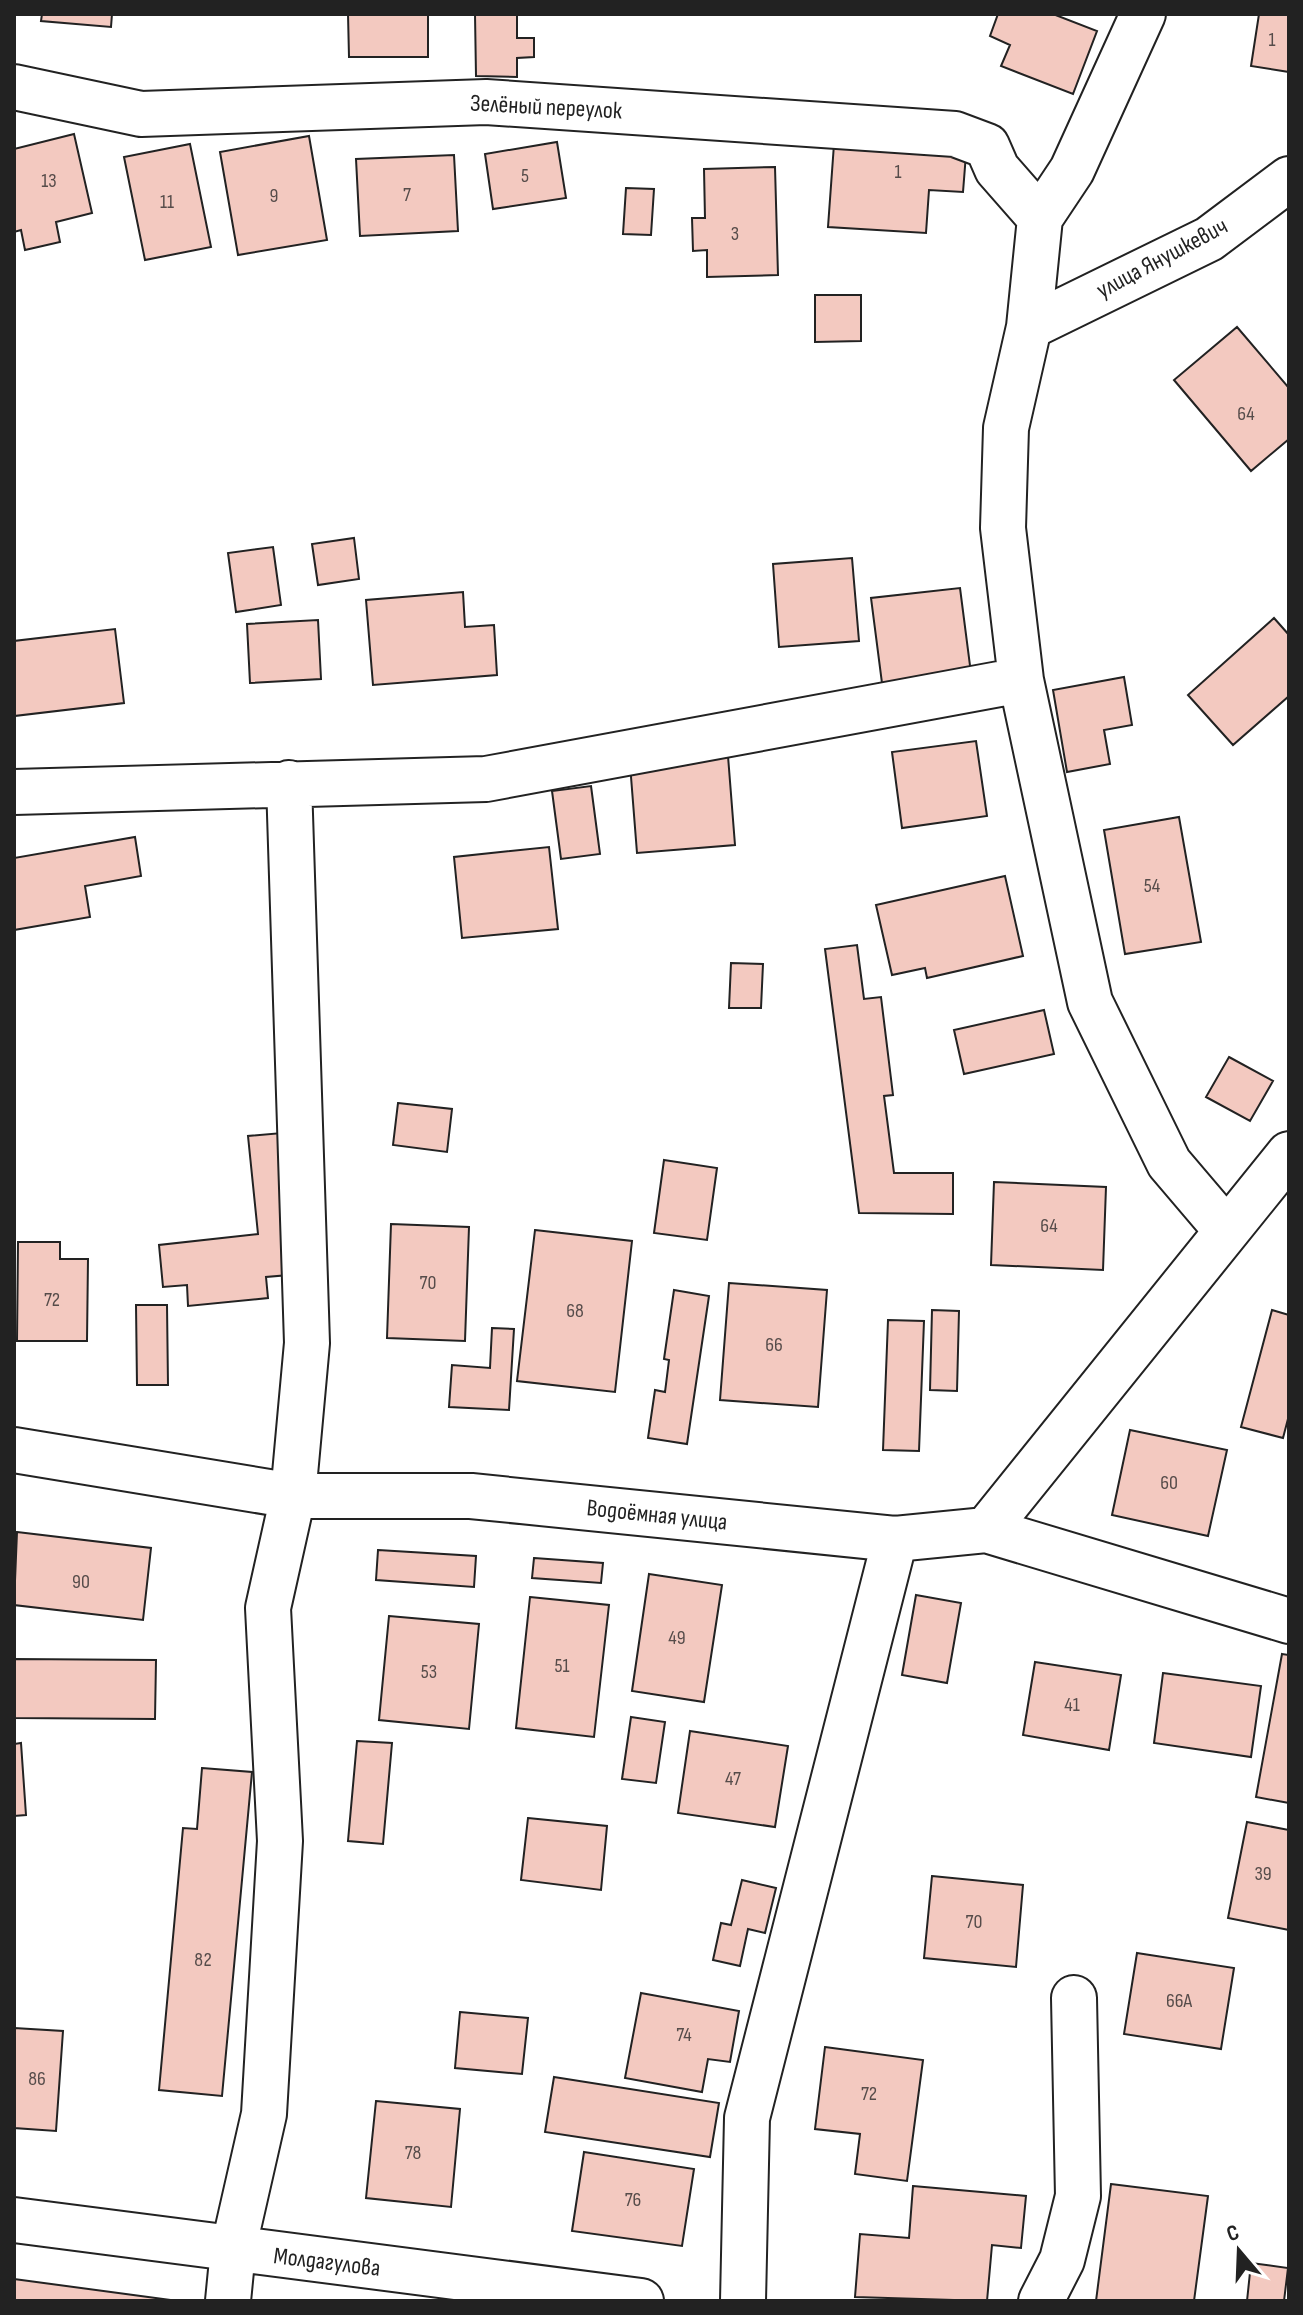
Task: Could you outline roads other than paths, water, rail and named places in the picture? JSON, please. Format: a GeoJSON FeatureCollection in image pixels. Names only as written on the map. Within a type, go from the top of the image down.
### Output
{"type":"FeatureCollection","features":[{"type":"Feature","properties":{"kind":"street"},"geometry":{"type":"LineString","coordinates":[[1143,14],[1072,170],[1040,218],[1029,327],[1006,428],[1003,528],[1021,680],[1090,1002],[1169,1163],[1226,1230]]}},
{"type":"Feature","properties":{"kind":"street","name":"Зелёный переулок"},"geometry":{"type":"LineString","coordinates":[[14,87],[141,114],[486,102],[955,134],[987,146],[997,169],[1040,218]]}},
{"type":"Feature","properties":{"kind":"street","name":"улица Янушкевич"},"geometry":{"type":"LineString","coordinates":[[1029,327],[1209,239],[1289,179]]}},
{"type":"Feature","properties":{"kind":"street"},"geometry":{"type":"LineString","coordinates":[[14,792],[486,779],[1021,680]]}},
{"type":"Feature","properties":{"kind":"street"},"geometry":{"type":"LineString","coordinates":[[228,2301],[233,2250],[264,2114],[280,1841],[268,1608],[293,1496],[307,1343],[289,783]]}},
{"type":"Feature","properties":{"kind":"street"},"geometry":{"type":"LineString","coordinates":[[986,1530],[1289,1154]]}},
{"type":"Feature","properties":{"kind":"street","name":"Водоёмная улица"},"geometry":{"type":"LineString","coordinates":[[14,1450],[293,1496],[471,1496],[895,1539],[986,1530],[1289,1621]]}},
{"type":"Feature","properties":{"kind":"street"},"geometry":{"type":"LineString","coordinates":[[743,2301],[747,2118],[895,1539]]}},
{"type":"Feature","properties":{"kind":"street"},"geometry":{"type":"LineString","coordinates":[[1041,2301],[1062,2260],[1078,2196],[1074,1998]]}},
{"type":"Feature","properties":{"kind":"street","name":"Молдагулова"},"geometry":{"type":"LineString","coordinates":[[14,2220],[641,2301]]}}]}
